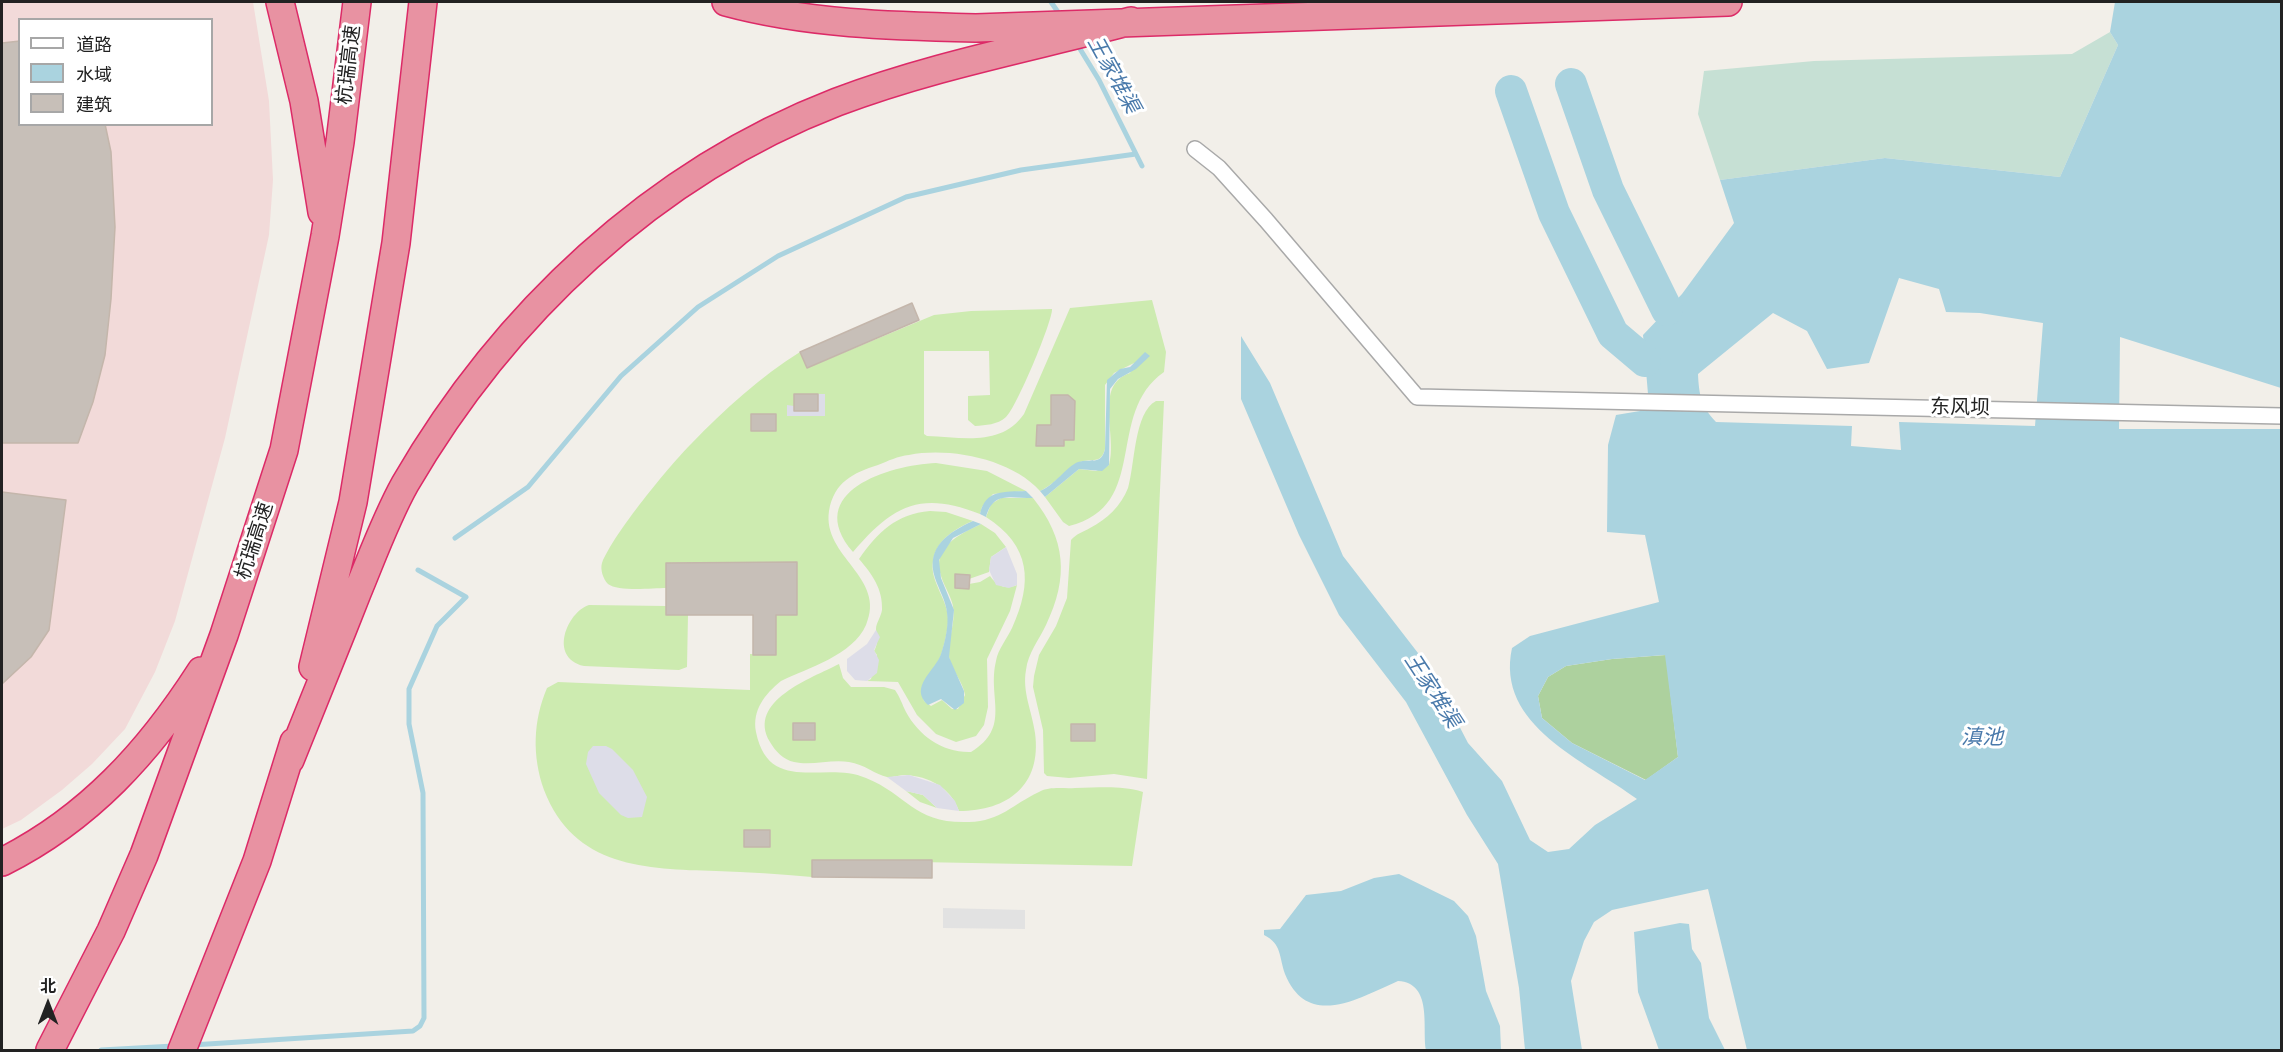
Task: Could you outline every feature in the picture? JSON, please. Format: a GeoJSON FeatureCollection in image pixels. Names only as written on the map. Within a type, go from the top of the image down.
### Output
{"type":"FeatureCollection","features":[{"type":"Feature","properties":{"kind":"highway"},"geometry":{"type":"LineString","coordinates":[[280,2],[304,101],[326,236]]}},
{"type":"Feature","properties":{"kind":"highway","name":"杭瑞高速"},"geometry":{"type":"LineString","coordinates":[[50,1050],[111,931],[144,855],[224,635],[284,450],[326,236],[357,2]]}},
{"type":"Feature","properties":{"kind":"highway"},"geometry":{"type":"LineString","coordinates":[[290,760],[353,502],[396,243],[423,2]]}},
{"type":"Feature","properties":{"kind":"highway"},"geometry":{"type":"LineString","coordinates":[[726,2],[804,17],[908,26],[975,28],[1728,2]]}},
{"type":"Feature","properties":{"kind":"highway"},"geometry":{"type":"LineString","coordinates":[[182,1050],[257,861],[290,760],[373,554],[404,485],[487,362],[513,331],[610,237],[652,203],[710,165],[774,130],[837,102],[931,72],[1131,21]]}},
{"type":"Feature","properties":{"kind":"highway"},"geometry":{"type":"LineString","coordinates":[[2,862],[37,845],[112,785],[147,747],[224,635]]}},
{"type":"Feature","properties":{"kind":"street","name":"东风坝"},"geometry":{"type":"LineString","coordinates":[[1194,149],[1219,168],[1266,220],[1417,397],[1702,401],[2282,416]]}},
{"type":"Feature","properties":{"kind":"shaded area"},"geometry":{"type":"Polygon","coordinates":[[[2,2],[253,2],[269,101],[273,180],[269,235],[225,438],[175,621],[155,672],[125,729],[92,764],[62,790],[21,820],[2,829],[2,2]]]}},
{"type":"Feature","properties":{"kind":"shaded area"},"geometry":{"type":"Polygon","coordinates":[[[818,394],[825,394],[825,416],[787,416],[787,405],[794,406],[794,411],[818,411],[818,394]]]}},
{"type":"Feature","properties":{"kind":"shaded area"},"geometry":{"type":"Polygon","coordinates":[[[1006,547],[1017,574],[1017,585],[1009,588],[996,585],[989,570],[991,557],[1006,547]]]}},
{"type":"Feature","properties":{"kind":"shaded area"},"geometry":{"type":"Polygon","coordinates":[[[876,630],[880,637],[874,650],[879,660],[877,673],[867,681],[855,680],[847,671],[847,659],[867,644],[876,630]]]}},
{"type":"Feature","properties":{"kind":"shaded area"},"geometry":{"type":"Polygon","coordinates":[[[593,746],[606,746],[612,749],[633,770],[647,797],[642,817],[628,818],[621,815],[599,793],[586,764],[588,752],[593,746]]]}},
{"type":"Feature","properties":{"kind":"shaded area"},"geometry":{"type":"Polygon","coordinates":[[[909,775],[940,785],[955,801],[959,811],[937,808],[923,795],[906,791],[887,777],[909,775]]]}},
{"type":"Feature","properties":{"kind":"shaded area"},"geometry":{"type":"Polygon","coordinates":[[[943,908],[1025,910],[1025,929],[943,928],[943,908]]]}},
{"type":"Feature","properties":{"kind":"green space"},"geometry":{"type":"Polygon","coordinates":[[[2110,32],[2118,45],[2060,177],[1885,158],[1720,180],[1698,114],[1704,71],[1814,61],[2072,54],[2110,32]]]}},
{"type":"Feature","properties":{"kind":"green space"},"geometry":{"type":"Polygon","coordinates":[[[1152,300],[1166,352],[1164,372],[1146,390],[1135,411],[1119,480],[1110,499],[1094,515],[1069,526],[1063,522],[1045,497],[1079,469],[1096,471],[1109,465],[1111,440],[1109,400],[1112,388],[1119,379],[1130,373],[1134,363],[1114,373],[1105,385],[1105,449],[1102,456],[1097,460],[1079,463],[1040,491],[1028,480],[997,463],[961,454],[925,453],[901,456],[853,475],[835,493],[829,511],[829,527],[843,555],[862,580],[868,593],[870,608],[866,625],[851,645],[841,652],[775,686],[761,703],[755,724],[763,752],[773,764],[786,770],[850,773],[866,778],[923,813],[951,821],[969,822],[990,819],[1048,789],[1109,787],[1143,792],[1132,866],[812,860],[812,877],[639,865],[615,859],[593,849],[574,835],[557,816],[544,790],[537,764],[537,726],[547,688],[558,682],[750,690],[750,654],[776,655],[776,615],[797,615],[796,562],[666,563],[666,588],[619,588],[608,584],[602,574],[602,563],[608,550],[643,500],[682,454],[730,406],[771,372],[800,352],[807,368],[934,315],[971,311],[1052,309],[1041,346],[1018,398],[1006,417],[995,423],[975,426],[968,420],[968,396],[990,395],[989,351],[924,351],[924,434],[967,438],[992,436],[1015,424],[1024,414],[1070,308],[1152,300]]]}},
{"type":"Feature","properties":{"kind":"green space"},"geometry":{"type":"Polygon","coordinates":[[[1156,401],[1164,401],[1147,779],[1114,774],[1069,778],[1047,776],[1044,773],[1043,730],[1033,687],[1034,676],[1039,655],[1056,626],[1067,598],[1071,540],[1102,520],[1122,501],[1128,488],[1139,427],[1143,416],[1156,401]]]}},
{"type":"Feature","properties":{"kind":"green space"},"geometry":{"type":"Polygon","coordinates":[[[936,463],[987,471],[1026,491],[993,494],[982,507],[980,514],[940,503],[924,503],[909,507],[881,523],[853,552],[840,531],[838,513],[844,498],[858,486],[876,476],[896,469],[936,463]]]}},
{"type":"Feature","properties":{"kind":"green space"},"geometry":{"type":"Polygon","coordinates":[[[1001,498],[1033,498],[1044,513],[1058,544],[1061,575],[1053,607],[1027,664],[1025,686],[1035,733],[1036,751],[1027,781],[1018,792],[993,806],[959,811],[945,790],[922,778],[905,775],[887,777],[849,762],[794,762],[780,755],[770,742],[765,727],[767,714],[774,703],[799,684],[839,664],[843,678],[851,687],[884,687],[895,690],[911,721],[925,735],[942,746],[951,750],[971,752],[983,742],[995,722],[994,675],[997,657],[1019,611],[1025,580],[1020,553],[1012,540],[986,517],[991,504],[1001,498]]]}},
{"type":"Feature","properties":{"kind":"green space"},"geometry":{"type":"Polygon","coordinates":[[[930,511],[946,512],[973,521],[960,527],[942,541],[933,561],[934,576],[946,607],[948,623],[941,655],[924,689],[924,701],[931,706],[942,700],[952,709],[958,709],[965,695],[949,657],[954,613],[939,566],[944,549],[956,537],[981,524],[995,533],[1006,547],[991,557],[989,572],[969,579],[969,575],[956,574],[955,588],[968,589],[969,584],[980,582],[990,576],[1002,586],[1017,585],[1010,611],[987,659],[988,707],[984,725],[976,736],[956,742],[936,734],[917,715],[898,682],[867,681],[871,679],[877,655],[874,651],[877,642],[876,629],[882,602],[876,582],[859,559],[889,526],[907,516],[930,511]]]}},
{"type":"Feature","properties":{"kind":"green space"},"geometry":{"type":"Polygon","coordinates":[[[589,605],[666,606],[688,615],[687,667],[679,670],[584,666],[573,661],[566,654],[565,635],[574,616],[589,605]]]}},
{"type":"Feature","properties":{"kind":"green space"},"geometry":{"type":"Polygon","coordinates":[[[1666,655],[1678,757],[1646,780],[1572,743],[1542,718],[1538,696],[1548,677],[1566,666],[1612,659],[1666,655]]]}},
{"type":"Feature","properties":{"kind":"green space"},"geometry":{"type":"Polygon","coordinates":[[[906,791],[923,795],[937,808],[920,802],[906,791]]]}},
{"type":"Feature","properties":{"kind":"water","name":"滇池"},"geometry":{"type":"Polygon","coordinates":[[[2115,2],[2281,2],[2281,388],[2120,337],[2119,429],[2281,429],[2281,1050],[1747,1050],[1708,889],[1612,910],[1594,922],[1584,941],[1571,981],[1582,1050],[1525,1050],[1519,988],[1498,864],[1467,815],[1406,702],[1339,615],[1299,535],[1241,399],[1241,336],[1270,383],[1343,556],[1428,666],[1468,743],[1502,781],[1530,840],[1548,852],[1569,849],[1595,825],[1637,799],[1571,755],[1531,720],[1517,699],[1510,675],[1512,648],[1530,636],[1659,602],[1645,535],[1607,532],[1608,445],[1616,415],[1640,411],[1648,394],[1643,335],[1682,294],[1734,223],[1720,180],[1885,158],[2060,177],[2118,45],[2110,32],[2115,2]],[[1899,278],[1869,363],[1827,369],[1807,331],[1773,313],[1698,374],[1700,394],[1707,411],[1716,422],[1852,426],[1851,446],[1901,450],[1899,422],[2035,426],[2043,323],[1980,313],[1946,312],[1939,289],[1899,278]],[[1665,655],[1612,659],[1566,666],[1548,677],[1538,696],[1542,718],[1572,743],[1645,780],[1678,757],[1665,655]]]}},
{"type":"Feature","properties":{"kind":"water"},"geometry":{"type":"Polygon","coordinates":[[[1145,352],[1150,356],[1136,369],[1118,379],[1110,389],[1109,465],[1102,471],[1079,469],[1045,497],[1040,491],[1051,485],[1074,464],[1101,458],[1105,449],[1107,380],[1120,369],[1130,367],[1145,352]]]}},
{"type":"Feature","properties":{"kind":"water"},"geometry":{"type":"Polygon","coordinates":[[[1026,491],[1033,498],[1003,498],[993,503],[986,517],[980,514],[986,500],[991,496],[1004,492],[1026,491]]]}},
{"type":"Feature","properties":{"kind":"water"},"geometry":{"type":"Polygon","coordinates":[[[973,521],[981,524],[953,538],[939,560],[941,578],[954,610],[949,657],[964,691],[964,703],[955,710],[941,699],[928,705],[921,692],[925,679],[941,654],[947,628],[946,609],[935,578],[933,558],[941,542],[956,530],[973,521]]]}},
{"type":"Feature","properties":{"kind":"water"},"geometry":{"type":"Polygon","coordinates":[[[1399,874],[1454,901],[1468,916],[1476,936],[1486,991],[1500,1026],[1501,1050],[1426,1050],[1424,1008],[1417,989],[1409,984],[1398,981],[1351,1001],[1336,1005],[1321,1005],[1307,1001],[1295,991],[1285,974],[1277,947],[1264,935],[1264,930],[1280,929],[1306,895],[1341,891],[1374,878],[1399,874]]]}},
{"type":"Feature","properties":{"kind":"water"},"geometry":{"type":"Polygon","coordinates":[[[1680,923],[1689,924],[1692,949],[1701,963],[1709,1018],[1725,1050],[1659,1050],[1638,992],[1634,932],[1680,923]]]}},
{"type":"Feature","properties":{"kind":"building"},"geometry":{"type":"Polygon","coordinates":[[[18,41],[18,126],[105,126],[111,152],[115,227],[105,355],[93,402],[78,443],[2,443],[2,43],[18,41]]]}},
{"type":"Feature","properties":{"kind":"building"},"geometry":{"type":"Polygon","coordinates":[[[912,303],[919,320],[807,368],[800,352],[912,303]]]}},
{"type":"Feature","properties":{"kind":"building"},"geometry":{"type":"Polygon","coordinates":[[[794,394],[818,394],[818,411],[794,411],[794,394]]]}},
{"type":"Feature","properties":{"kind":"building"},"geometry":{"type":"Polygon","coordinates":[[[1051,395],[1068,395],[1075,401],[1074,440],[1064,440],[1064,446],[1036,446],[1037,425],[1051,425],[1051,395]]]}},
{"type":"Feature","properties":{"kind":"building"},"geometry":{"type":"Polygon","coordinates":[[[751,414],[776,414],[776,431],[751,431],[751,414]]]}},
{"type":"Feature","properties":{"kind":"building"},"geometry":{"type":"Polygon","coordinates":[[[2,492],[66,500],[49,630],[31,657],[2,684],[2,492]]]}},
{"type":"Feature","properties":{"kind":"building"},"geometry":{"type":"Polygon","coordinates":[[[797,562],[797,615],[776,615],[776,655],[753,655],[753,615],[666,615],[666,563],[797,562]]]}},
{"type":"Feature","properties":{"kind":"building"},"geometry":{"type":"Polygon","coordinates":[[[955,574],[970,575],[969,589],[955,588],[955,574]]]}},
{"type":"Feature","properties":{"kind":"building"},"geometry":{"type":"Polygon","coordinates":[[[793,723],[815,723],[815,740],[793,740],[793,723]]]}},
{"type":"Feature","properties":{"kind":"building"},"geometry":{"type":"Polygon","coordinates":[[[1071,724],[1095,724],[1095,741],[1071,741],[1071,724]]]}},
{"type":"Feature","properties":{"kind":"building"},"geometry":{"type":"Polygon","coordinates":[[[744,830],[770,830],[770,847],[744,847],[744,830]]]}},
{"type":"Feature","properties":{"kind":"building"},"geometry":{"type":"Polygon","coordinates":[[[812,860],[932,860],[932,878],[812,877],[812,860]]]}},
{"type":"Feature","properties":{"kind":"waterway","name":"王家堆渠"},"geometry":{"type":"LineString","coordinates":[[1051,2],[1060,15]]}},
{"type":"Feature","properties":{"kind":"waterway","name":"王家堆渠"},"geometry":{"type":"LineString","coordinates":[[1077,44],[1099,80],[1142,166]]}},
{"type":"Feature","properties":{"kind":"waterway"},"geometry":{"type":"LineString","coordinates":[[1571,84],[1608,190],[1667,310]]}},
{"type":"Feature","properties":{"kind":"waterway"},"geometry":{"type":"LineString","coordinates":[[1511,91],[1554,213],[1613,334],[1645,361]]}},
{"type":"Feature","properties":{"kind":"waterway"},"geometry":{"type":"LineString","coordinates":[[455,538],[528,487],[621,376],[698,307],[778,256],[906,197],[1021,170],[1136,154]]}},
{"type":"Feature","properties":{"kind":"waterway"},"geometry":{"type":"LineString","coordinates":[[192,1045],[413,1031],[420,1026],[424,1018],[423,793],[409,724],[409,689],[437,626],[466,597],[418,570]]}},
{"type":"Feature","properties":{"kind":"waterway"},"geometry":{"type":"LineString","coordinates":[[101,1050],[174,1046]]}}]}
